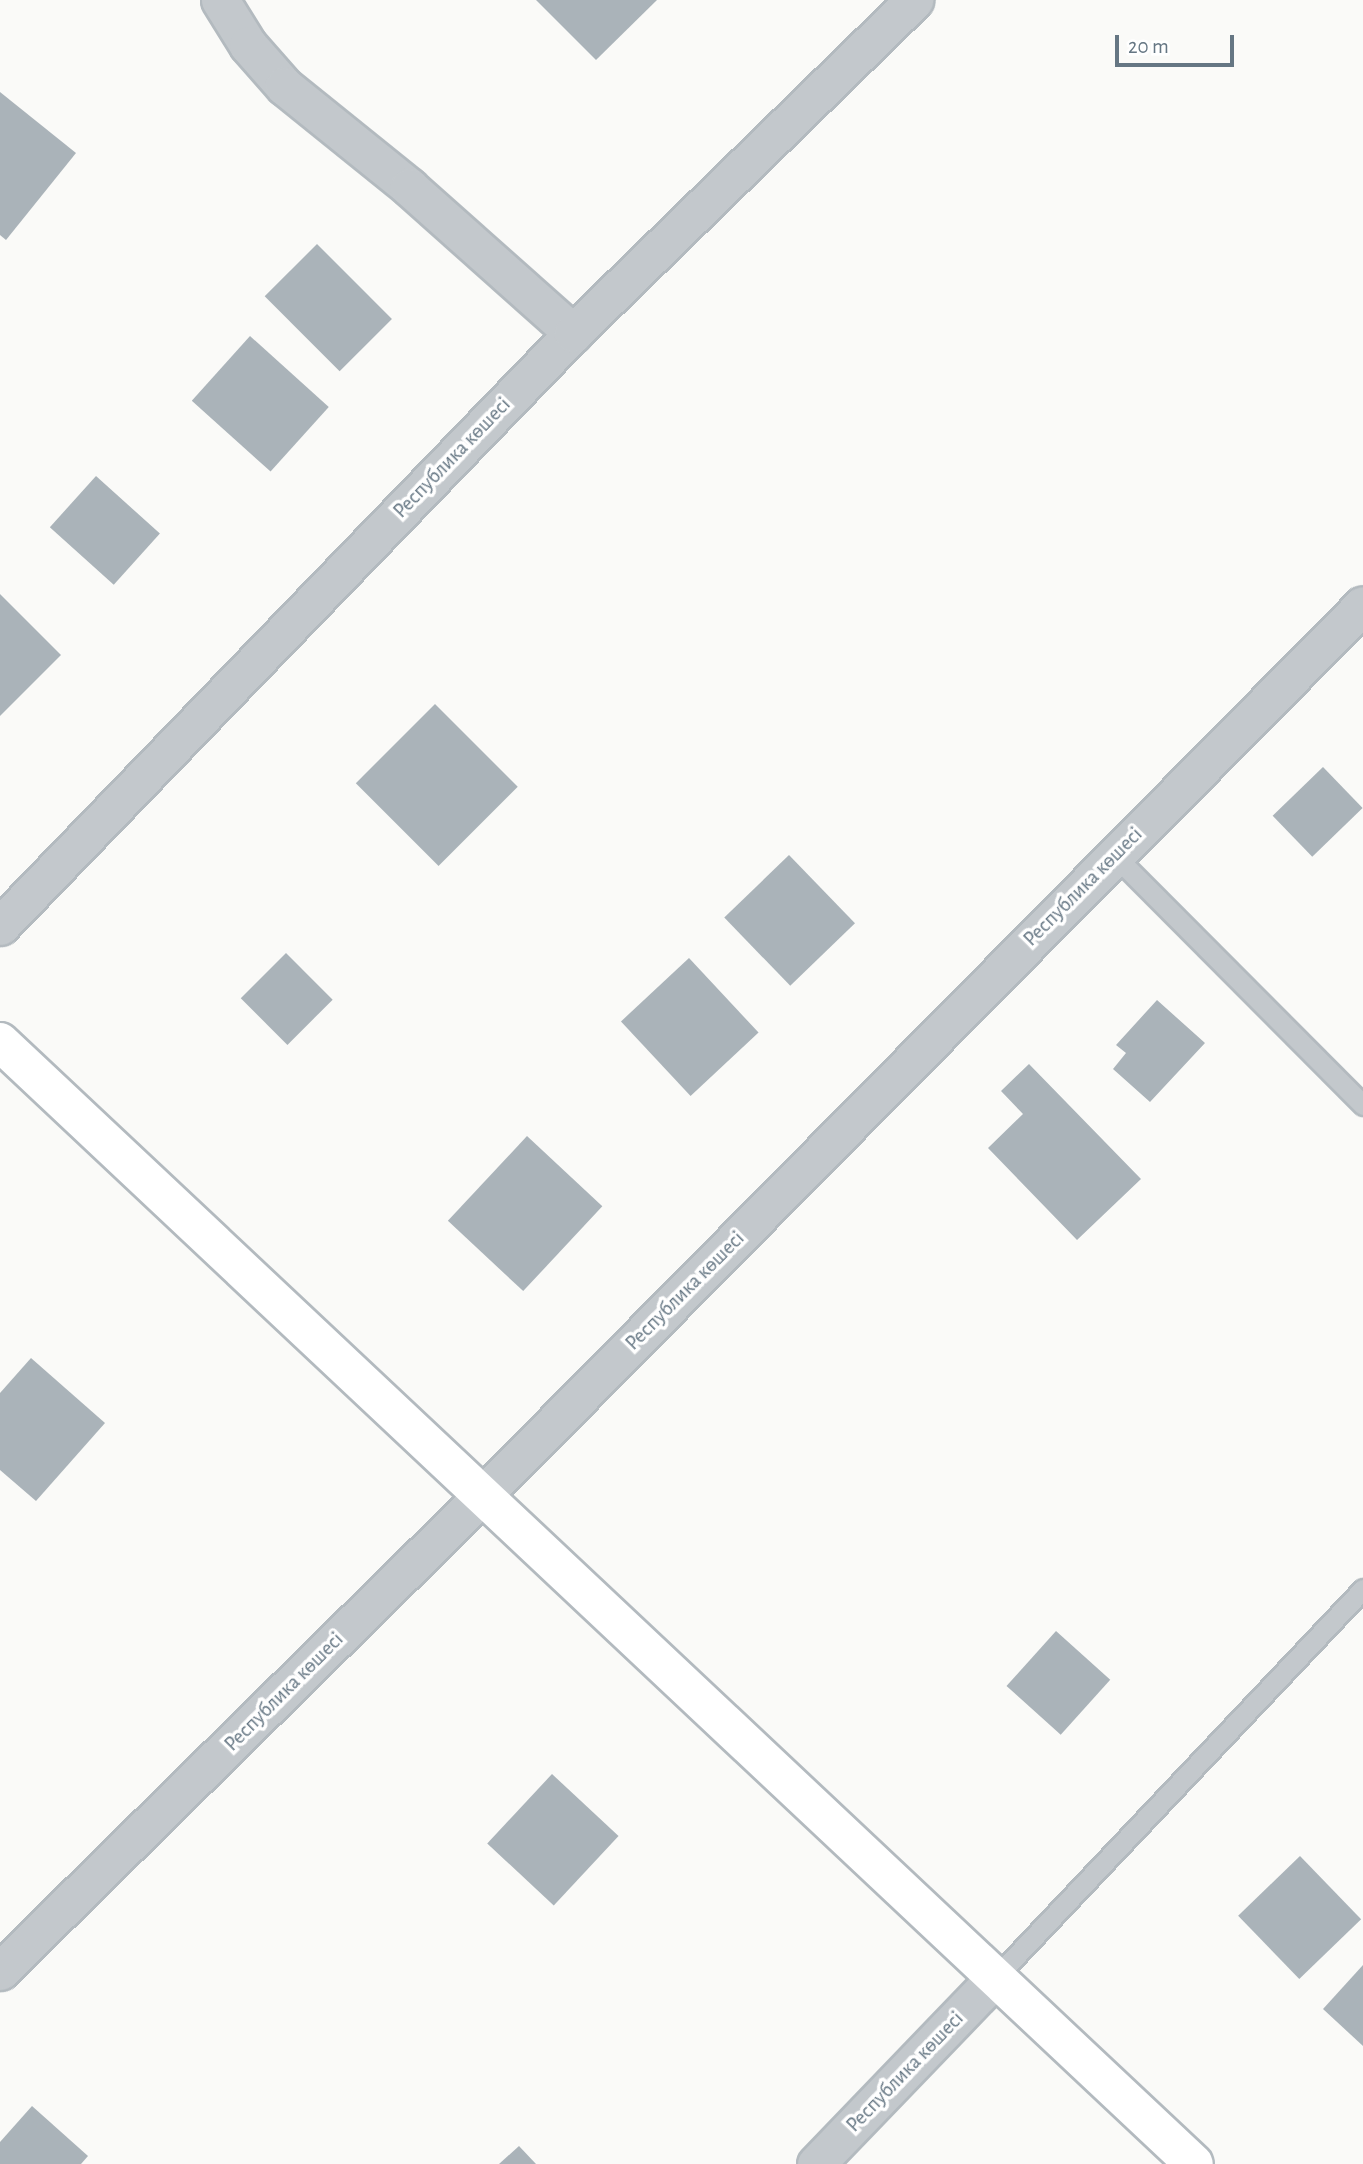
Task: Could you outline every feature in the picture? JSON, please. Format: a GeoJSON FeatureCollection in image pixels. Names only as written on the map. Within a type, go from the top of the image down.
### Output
{"type":"FeatureCollection","features":[{"type":"Feature","properties":{"kind":"street"},"geometry":{"type":"LineString","coordinates":[[220,0],[248,45],[284,86],[409,187],[573,333]]}},
{"type":"Feature","properties":{"kind":"street","name":"Республика көшесі"},"geometry":{"type":"LineString","coordinates":[[0,926],[573,333],[914,0]]}},
{"type":"Feature","properties":{"kind":"street","name":"Республика көшесі"},"geometry":{"type":"LineString","coordinates":[[0,1971],[481,1497],[1363,604]]}},
{"type":"Feature","properties":{"kind":"street"},"geometry":{"type":"LineString","coordinates":[[0,1042],[481,1497],[1194,2164]]}},
{"type":"Feature","properties":{"kind":"street","name":"Республика көшесі"},"geometry":{"type":"LineString","coordinates":[[816,2164],[994,1979]]}},
{"type":"Feature","properties":{"kind":"lane"},"geometry":{"type":"LineString","coordinates":[[1114,855],[1363,1105]]}},
{"type":"Feature","properties":{"kind":"lane"},"geometry":{"type":"LineString","coordinates":[[994,1979],[1363,1588]]}},
{"type":"Feature","properties":{"kind":"building"},"geometry":{"type":"Polygon","coordinates":[[[536,0],[657,0],[596,60],[536,0]]]}},
{"type":"Feature","properties":{"kind":"building"},"geometry":{"type":"Polygon","coordinates":[[[0,92],[76,153],[6,240],[0,235],[0,92]]]}},
{"type":"Feature","properties":{"kind":"building"},"geometry":{"type":"Polygon","coordinates":[[[317,244],[392,319],[340,371],[265,296],[317,244]]]}},
{"type":"Feature","properties":{"kind":"building"},"geometry":{"type":"Polygon","coordinates":[[[250,336],[329,407],[271,472],[192,401],[250,336]]]}},
{"type":"Feature","properties":{"kind":"building"},"geometry":{"type":"Polygon","coordinates":[[[96,476],[160,534],[114,585],[50,527],[96,476]]]}},
{"type":"Feature","properties":{"kind":"building"},"geometry":{"type":"Polygon","coordinates":[[[0,594],[61,655],[0,716],[0,594]]]}},
{"type":"Feature","properties":{"kind":"building"},"geometry":{"type":"Polygon","coordinates":[[[435,704],[518,787],[439,866],[356,783],[435,704]]]}},
{"type":"Feature","properties":{"kind":"building"},"geometry":{"type":"Polygon","coordinates":[[[1323,767],[1363,808],[1312,857],[1273,816],[1323,767]]]}},
{"type":"Feature","properties":{"kind":"building"},"geometry":{"type":"Polygon","coordinates":[[[789,855],[855,923],[790,986],[724,918],[789,855]]]}},
{"type":"Feature","properties":{"kind":"building"},"geometry":{"type":"Polygon","coordinates":[[[286,953],[333,1000],[287,1045],[241,998],[286,953]]]}},
{"type":"Feature","properties":{"kind":"building"},"geometry":{"type":"Polygon","coordinates":[[[689,958],[759,1033],[691,1096],[621,1021],[689,958]]]}},
{"type":"Feature","properties":{"kind":"building"},"geometry":{"type":"Polygon","coordinates":[[[1157,1000],[1205,1043],[1150,1102],[1113,1069],[1126,1053],[1116,1045],[1157,1000]]]}},
{"type":"Feature","properties":{"kind":"building"},"geometry":{"type":"Polygon","coordinates":[[[1029,1064],[1141,1179],[1077,1240],[988,1148],[1023,1114],[1001,1091],[1029,1064]]]}},
{"type":"Feature","properties":{"kind":"building"},"geometry":{"type":"Polygon","coordinates":[[[527,1136],[602,1206],[523,1291],[448,1221],[527,1136]]]}},
{"type":"Feature","properties":{"kind":"building"},"geometry":{"type":"Polygon","coordinates":[[[31,1358],[105,1423],[36,1501],[0,1470],[0,1393],[31,1358]]]}},
{"type":"Feature","properties":{"kind":"building"},"geometry":{"type":"Polygon","coordinates":[[[1056,1631],[1110,1680],[1061,1735],[1006,1686],[1056,1631]]]}},
{"type":"Feature","properties":{"kind":"building"},"geometry":{"type":"Polygon","coordinates":[[[552,1774],[619,1836],[554,1906],[487,1843],[552,1774]]]}},
{"type":"Feature","properties":{"kind":"building"},"geometry":{"type":"Polygon","coordinates":[[[1300,1856],[1361,1919],[1299,1979],[1238,1916],[1300,1856]]]}},
{"type":"Feature","properties":{"kind":"building"},"geometry":{"type":"Polygon","coordinates":[[[1363,1965],[1363,2046],[1323,2009],[1363,1965]]]}},
{"type":"Feature","properties":{"kind":"building"},"geometry":{"type":"Polygon","coordinates":[[[32,2106],[88,2156],[81,2164],[0,2164],[0,2142],[32,2106]]]}},
{"type":"Feature","properties":{"kind":"building"},"geometry":{"type":"Polygon","coordinates":[[[519,2146],[536,2164],[499,2164],[519,2146]]]}}]}
